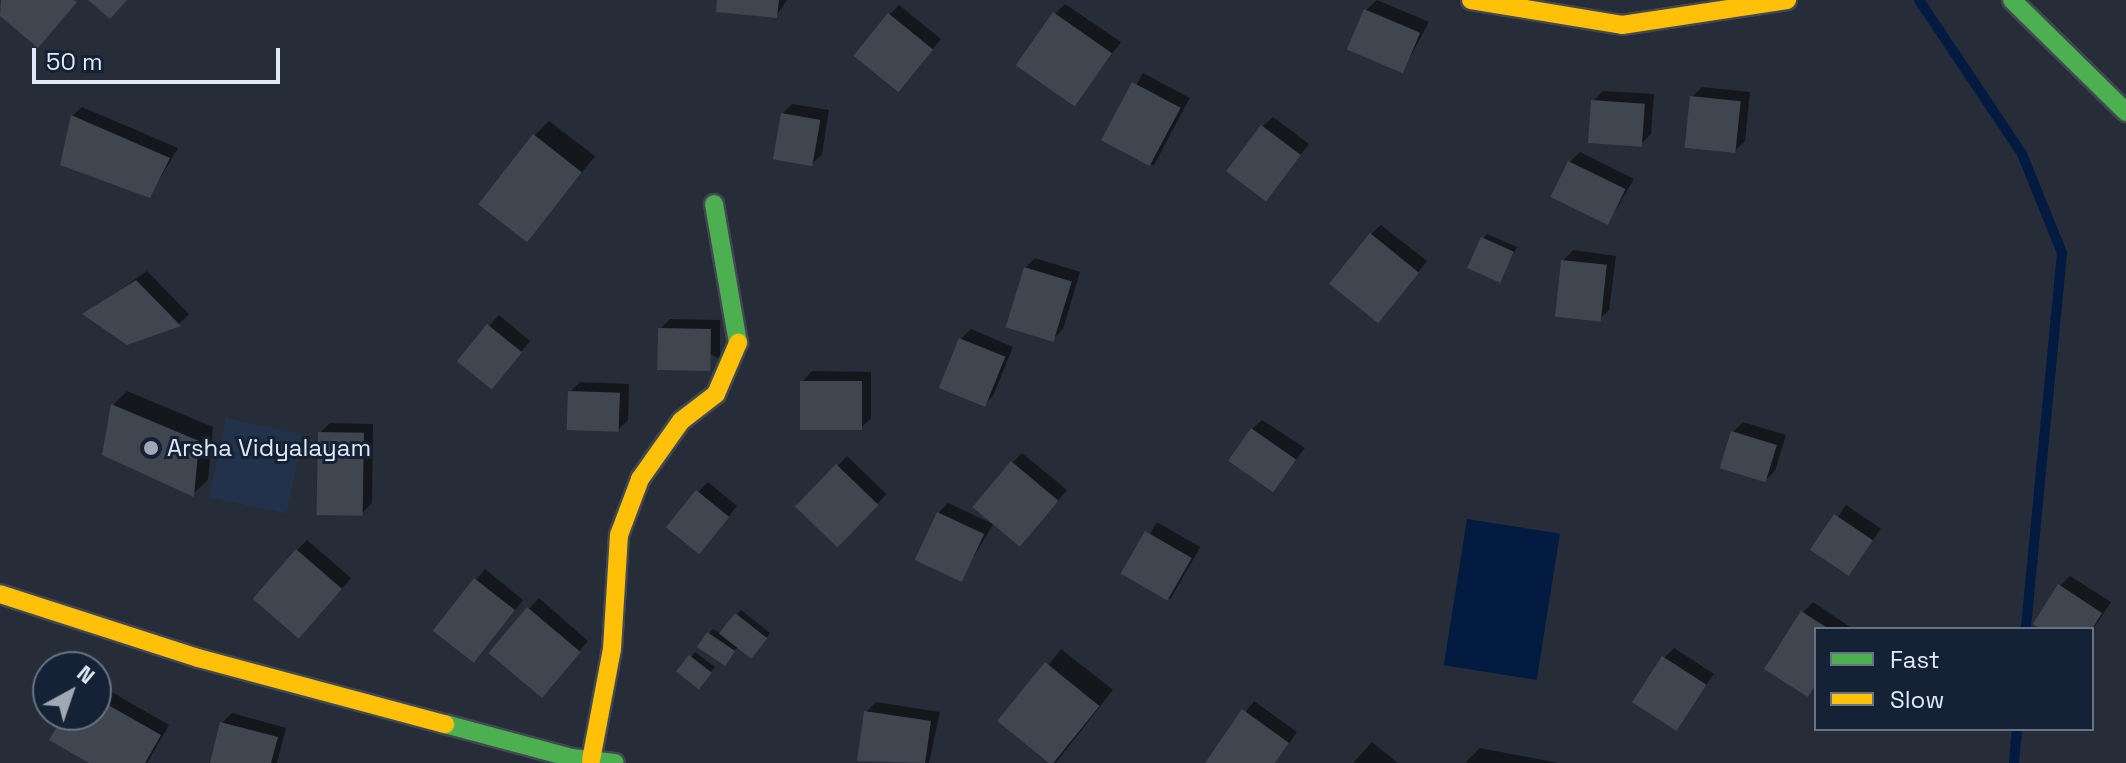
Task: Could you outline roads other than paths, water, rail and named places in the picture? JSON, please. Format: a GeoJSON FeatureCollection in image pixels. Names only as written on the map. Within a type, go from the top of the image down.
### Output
{"type":"FeatureCollection","features":[{"type":"Feature","properties":{"kind":"street"},"geometry":{"type":"LineString","coordinates":[[1471,0],[1622,25],[1787,0]]}},
{"type":"Feature","properties":{"kind":"street"},"geometry":{"type":"LineString","coordinates":[[2012,0],[2126,112]]}},
{"type":"Feature","properties":{"kind":"street"},"geometry":{"type":"LineString","coordinates":[[579,760],[612,649],[619,535],[640,479],[681,421],[716,394],[739,340],[714,204]]}},
{"type":"Feature","properties":{"kind":"street"},"geometry":{"type":"LineString","coordinates":[[0,594],[198,658],[579,760],[615,763]]}},
{"type":"Feature","properties":{"kind":"water"},"geometry":{"type":"Polygon","coordinates":[[[1467,519],[1560,534],[1537,680],[1444,665],[1467,519]]]}},
{"type":"Feature","properties":{"kind":"waterway"},"geometry":{"type":"LineString","coordinates":[[1919,0],[2022,154],[2062,253],[2026,627]]}},
{"type":"Feature","properties":{"kind":"waterway"},"geometry":{"type":"LineString","coordinates":[[2014,763],[2017,731]]}},
{"type":"Feature","properties":{"kind":"place","name":"Arsha Vidyalayam"},"geometry":{"type":"Point","coordinates":[151,448]}}]}
